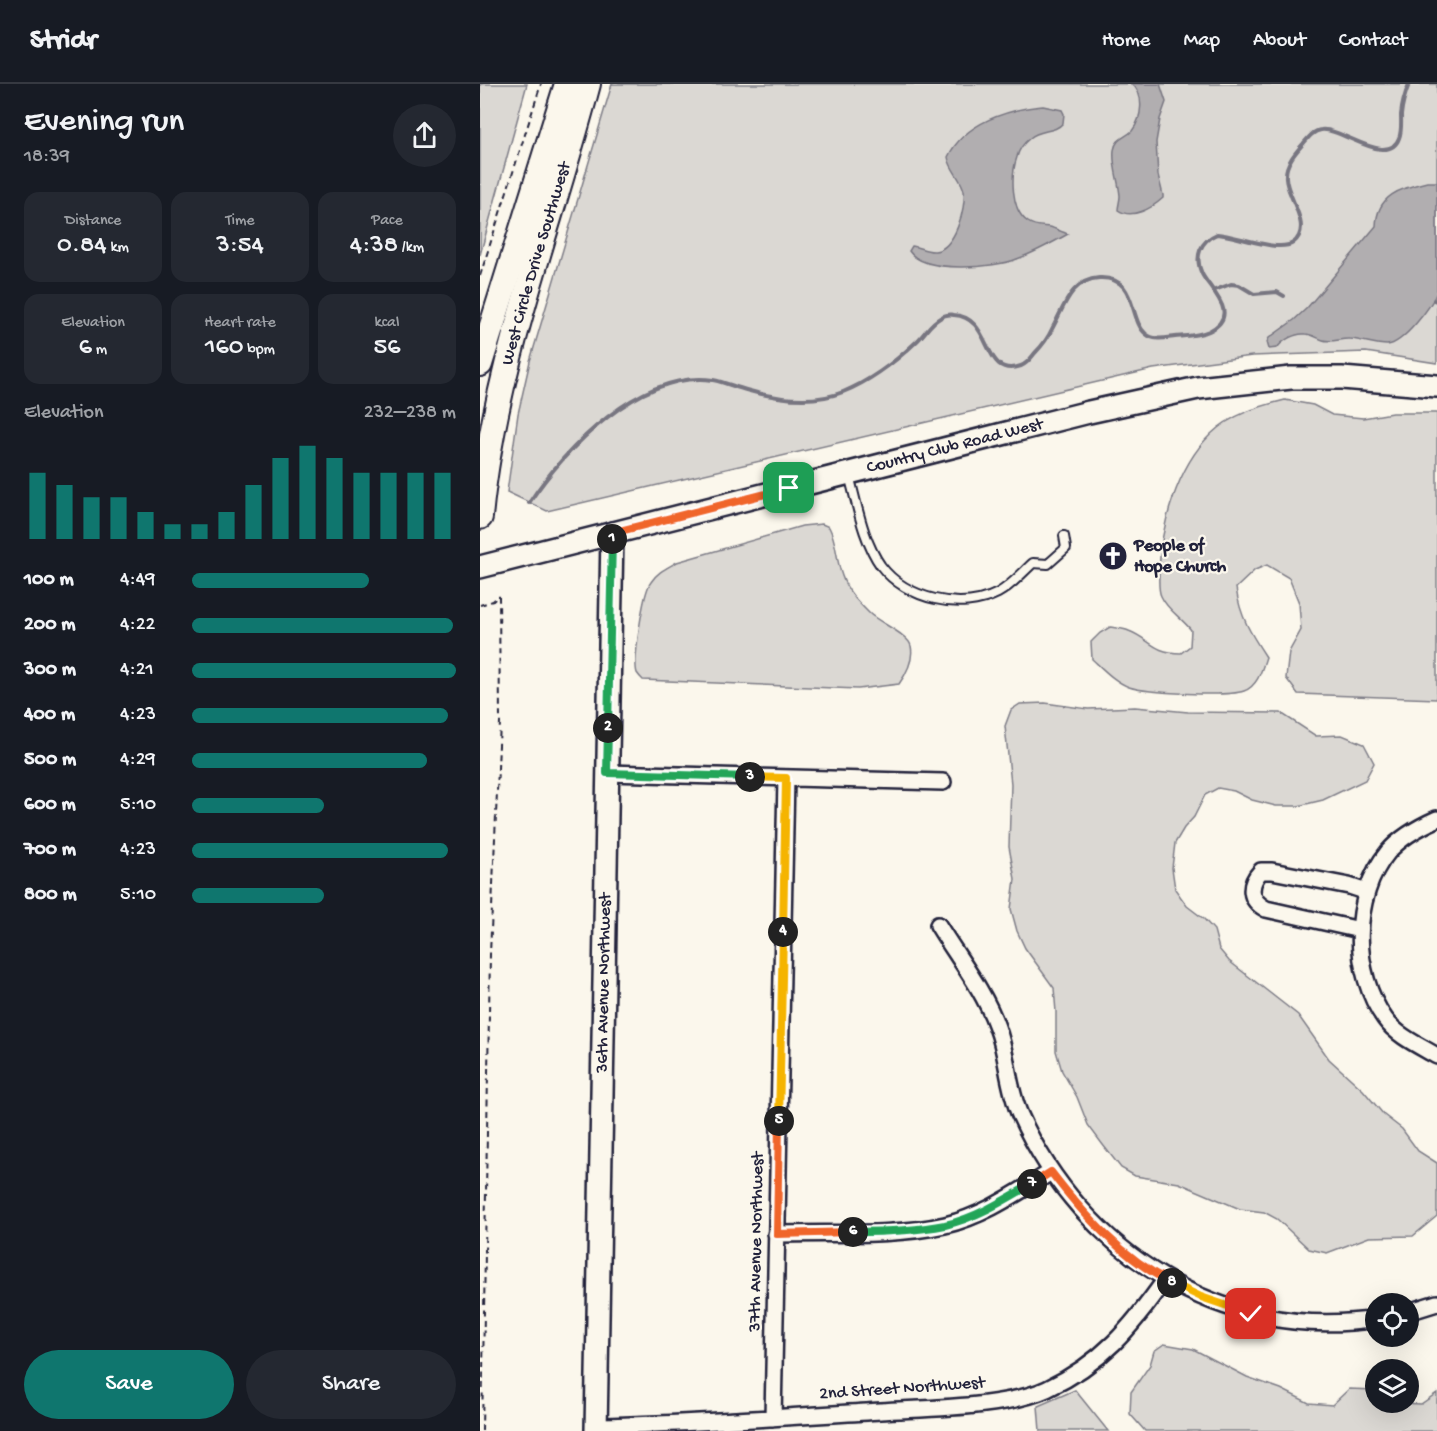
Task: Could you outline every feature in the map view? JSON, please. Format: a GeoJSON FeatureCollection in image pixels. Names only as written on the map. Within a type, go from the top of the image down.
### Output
{"type":"FeatureCollection","features":[{"type":"Feature","properties":{"kind":"main road","name":"West Circle Drive Southwest"},"geometry":{"type":"LineString","coordinates":[[480,364],[567,84]]}},
{"type":"Feature","properties":{"kind":"main road","name":"West Circle Drive Southwest"},"geometry":{"type":"LineString","coordinates":[[480,517],[487,461],[501,390],[588,84]]}},
{"type":"Feature","properties":{"kind":"main road","name":"Country Club Road West"},"geometry":{"type":"LineString","coordinates":[[480,567],[1089,412],[1198,388],[1291,378],[1342,378],[1437,386]]}},
{"type":"Feature","properties":{"kind":"main road","name":"36th Avenue Northwest"},"geometry":{"type":"LineString","coordinates":[[596,1429],[612,533]]}},
{"type":"Feature","properties":{"kind":"street"},"geometry":{"type":"LineString","coordinates":[[607,773],[943,782]]}},
{"type":"Feature","properties":{"kind":"street","name":"37th Avenue Northwest"},"geometry":{"type":"LineString","coordinates":[[773,1418],[786,778]]}},
{"type":"Feature","properties":{"kind":"street"},"geometry":{"type":"LineString","coordinates":[[1437,819],[1408,835],[1389,851],[1377,869],[1367,892],[1360,930],[1362,958],[1374,1001],[1386,1022],[1405,1037],[1437,1056]]}},
{"type":"Feature","properties":{"kind":"street"},"geometry":{"type":"LineString","coordinates":[[1360,930],[1266,909],[1253,897],[1253,885],[1261,871],[1272,871],[1349,886],[1367,892]]}},
{"type":"Feature","properties":{"kind":"street"},"geometry":{"type":"LineString","coordinates":[[938,925],[988,1005],[998,1028],[1011,1091],[1019,1113],[1051,1172],[1073,1201],[1115,1244],[1165,1280],[1201,1297],[1251,1314],[1319,1323],[1365,1321]]}},
{"type":"Feature","properties":{"kind":"street"},"geometry":{"type":"LineString","coordinates":[[777,1234],[891,1231],[947,1224],[1000,1203],[1051,1172]]}},
{"type":"Feature","properties":{"kind":"street","name":"2nd Street Northwest"},"geometry":{"type":"LineString","coordinates":[[596,1429],[948,1407],[1020,1398],[1045,1390],[1066,1379],[1109,1350],[1140,1316],[1165,1280]]}},
{"type":"Feature","properties":{"kind":"street"},"geometry":{"type":"LineString","coordinates":[[1419,1309],[1437,1304]]}},
{"type":"Feature","properties":{"kind":"lane"},"geometry":{"type":"LineString","coordinates":[[849,474],[875,556],[890,575],[910,590],[922,595],[946,601],[978,600],[999,593],[1033,563],[1048,564],[1066,548],[1064,536]]}},
{"type":"Feature","properties":{"kind":"path"},"geometry":{"type":"LineString","coordinates":[[480,276],[541,84]]}},
{"type":"Feature","properties":{"kind":"path"},"geometry":{"type":"LineString","coordinates":[[480,605],[493,601],[499,595],[499,791],[490,954],[482,1431]]}},
{"type":"Feature","properties":{"kind":"shaded area"},"geometry":{"type":"Polygon","coordinates":[[[480,84],[527,84],[480,255],[480,84]]]}},
{"type":"Feature","properties":{"kind":"shaded area"},"geometry":{"type":"Polygon","coordinates":[[[612,84],[1437,84],[1437,363],[1366,352],[1252,356],[1153,369],[547,511],[507,492],[518,414],[530,361],[612,84]]]}},
{"type":"Feature","properties":{"kind":"shaded area"},"geometry":{"type":"Polygon","coordinates":[[[1132,84],[1160,84],[1166,102],[1156,142],[1158,175],[1163,198],[1142,212],[1129,214],[1118,210],[1120,196],[1114,150],[1117,143],[1132,131],[1140,113],[1139,94],[1132,84]]]}},
{"type":"Feature","properties":{"kind":"shaded area"},"geometry":{"type":"Polygon","coordinates":[[[1043,106],[1062,110],[1063,123],[1056,128],[1034,135],[1021,149],[1014,173],[1015,201],[1022,216],[1028,222],[1068,234],[1023,257],[993,265],[944,266],[917,258],[909,251],[912,246],[932,251],[942,249],[958,227],[964,191],[948,157],[955,145],[965,135],[988,120],[1016,110],[1043,106]]]}},
{"type":"Feature","properties":{"kind":"shaded area"},"geometry":{"type":"Polygon","coordinates":[[[1427,182],[1437,182],[1437,292],[1423,315],[1408,332],[1387,345],[1350,339],[1326,341],[1301,334],[1282,342],[1277,348],[1269,349],[1267,342],[1269,338],[1307,308],[1376,226],[1377,215],[1386,200],[1400,190],[1427,182]]]}},
{"type":"Feature","properties":{"kind":"shaded area"},"geometry":{"type":"Polygon","coordinates":[[[1285,400],[1313,405],[1332,415],[1363,418],[1392,413],[1437,413],[1437,699],[1298,694],[1286,678],[1289,652],[1301,630],[1299,603],[1289,578],[1267,565],[1255,570],[1236,588],[1240,608],[1247,625],[1266,657],[1259,677],[1249,689],[1235,693],[1205,694],[1138,689],[1119,682],[1092,659],[1091,642],[1110,627],[1136,634],[1164,651],[1181,653],[1190,646],[1191,630],[1167,605],[1159,588],[1160,555],[1173,499],[1189,463],[1211,434],[1236,416],[1285,400]]]}},
{"type":"Feature","properties":{"kind":"shaded area"},"geometry":{"type":"Polygon","coordinates":[[[822,524],[829,527],[832,533],[840,570],[850,591],[869,613],[905,637],[911,646],[907,671],[899,684],[858,689],[643,680],[639,676],[636,655],[642,612],[648,588],[659,573],[677,562],[802,526],[822,524]]]}},
{"type":"Feature","properties":{"kind":"shaded area"},"geometry":{"type":"Polygon","coordinates":[[[1045,703],[1088,709],[1135,707],[1188,712],[1281,713],[1316,736],[1342,735],[1364,744],[1374,763],[1365,780],[1323,800],[1298,806],[1276,806],[1252,800],[1234,791],[1218,788],[1205,795],[1194,817],[1175,843],[1172,868],[1175,889],[1187,906],[1214,930],[1219,949],[1229,961],[1298,1015],[1329,1059],[1363,1090],[1384,1115],[1402,1129],[1418,1151],[1437,1163],[1437,1216],[1413,1236],[1369,1237],[1327,1253],[1309,1249],[1277,1219],[1264,1212],[1240,1209],[1179,1183],[1135,1176],[1121,1168],[1088,1125],[1077,1097],[1062,1071],[1056,1051],[1054,988],[1025,948],[1011,909],[1015,879],[1009,847],[1011,784],[1005,726],[1011,710],[1020,704],[1045,703]]]}},
{"type":"Feature","properties":{"kind":"shaded area"},"geometry":{"type":"Polygon","coordinates":[[[1164,1344],[1193,1349],[1247,1377],[1281,1389],[1309,1403],[1332,1405],[1349,1389],[1365,1390],[1365,1413],[1419,1413],[1419,1404],[1437,1393],[1437,1431],[1145,1431],[1130,1414],[1131,1392],[1150,1365],[1154,1351],[1164,1344]]]}},
{"type":"Feature","properties":{"kind":"shaded area"},"geometry":{"type":"Polygon","coordinates":[[[1075,1390],[1108,1431],[1040,1431],[1038,1406],[1075,1390]]]}},
{"type":"Feature","properties":{"kind":"waterway"},"geometry":{"type":"LineString","coordinates":[[529,503],[563,459],[608,417],[633,400],[659,387],[686,380],[713,380],[782,398],[807,399],[831,396],[853,388],[882,370],[919,339],[936,320],[951,315],[967,318],[976,326],[999,364],[1008,368],[1021,366],[1029,361],[1045,342],[1064,304],[1075,289],[1089,280],[1099,278],[1111,279],[1120,284],[1126,291],[1140,327],[1149,336],[1164,338],[1196,335],[1209,331],[1219,325],[1223,318],[1223,310],[1221,302],[1200,268],[1200,250],[1206,241],[1217,234],[1267,245],[1286,246],[1293,243],[1299,236],[1301,228],[1286,175],[1295,154],[1311,135],[1321,130],[1340,134],[1375,148],[1385,149],[1393,146],[1400,135],[1402,107],[1409,84]]}},
{"type":"Feature","properties":{"kind":"waterway"},"geometry":{"type":"LineString","coordinates":[[1215,290],[1231,284],[1239,285],[1254,294],[1277,292],[1284,296]]}},
{"type":"Feature","properties":{"kind":"place","name":"People of Hope Church"},"geometry":{"type":"Point","coordinates":[1113,556]}},
{"type":"Feature","properties":{"kind":"route"},"geometry":{"type":"LineString","coordinates":[[789,488],[612,533],[607,773],[786,778],[777,1234],[902,1231],[947,1224],[986,1210],[1051,1172],[1094,1224],[1136,1260],[1165,1280],[1201,1297],[1251,1314]]}}]}
